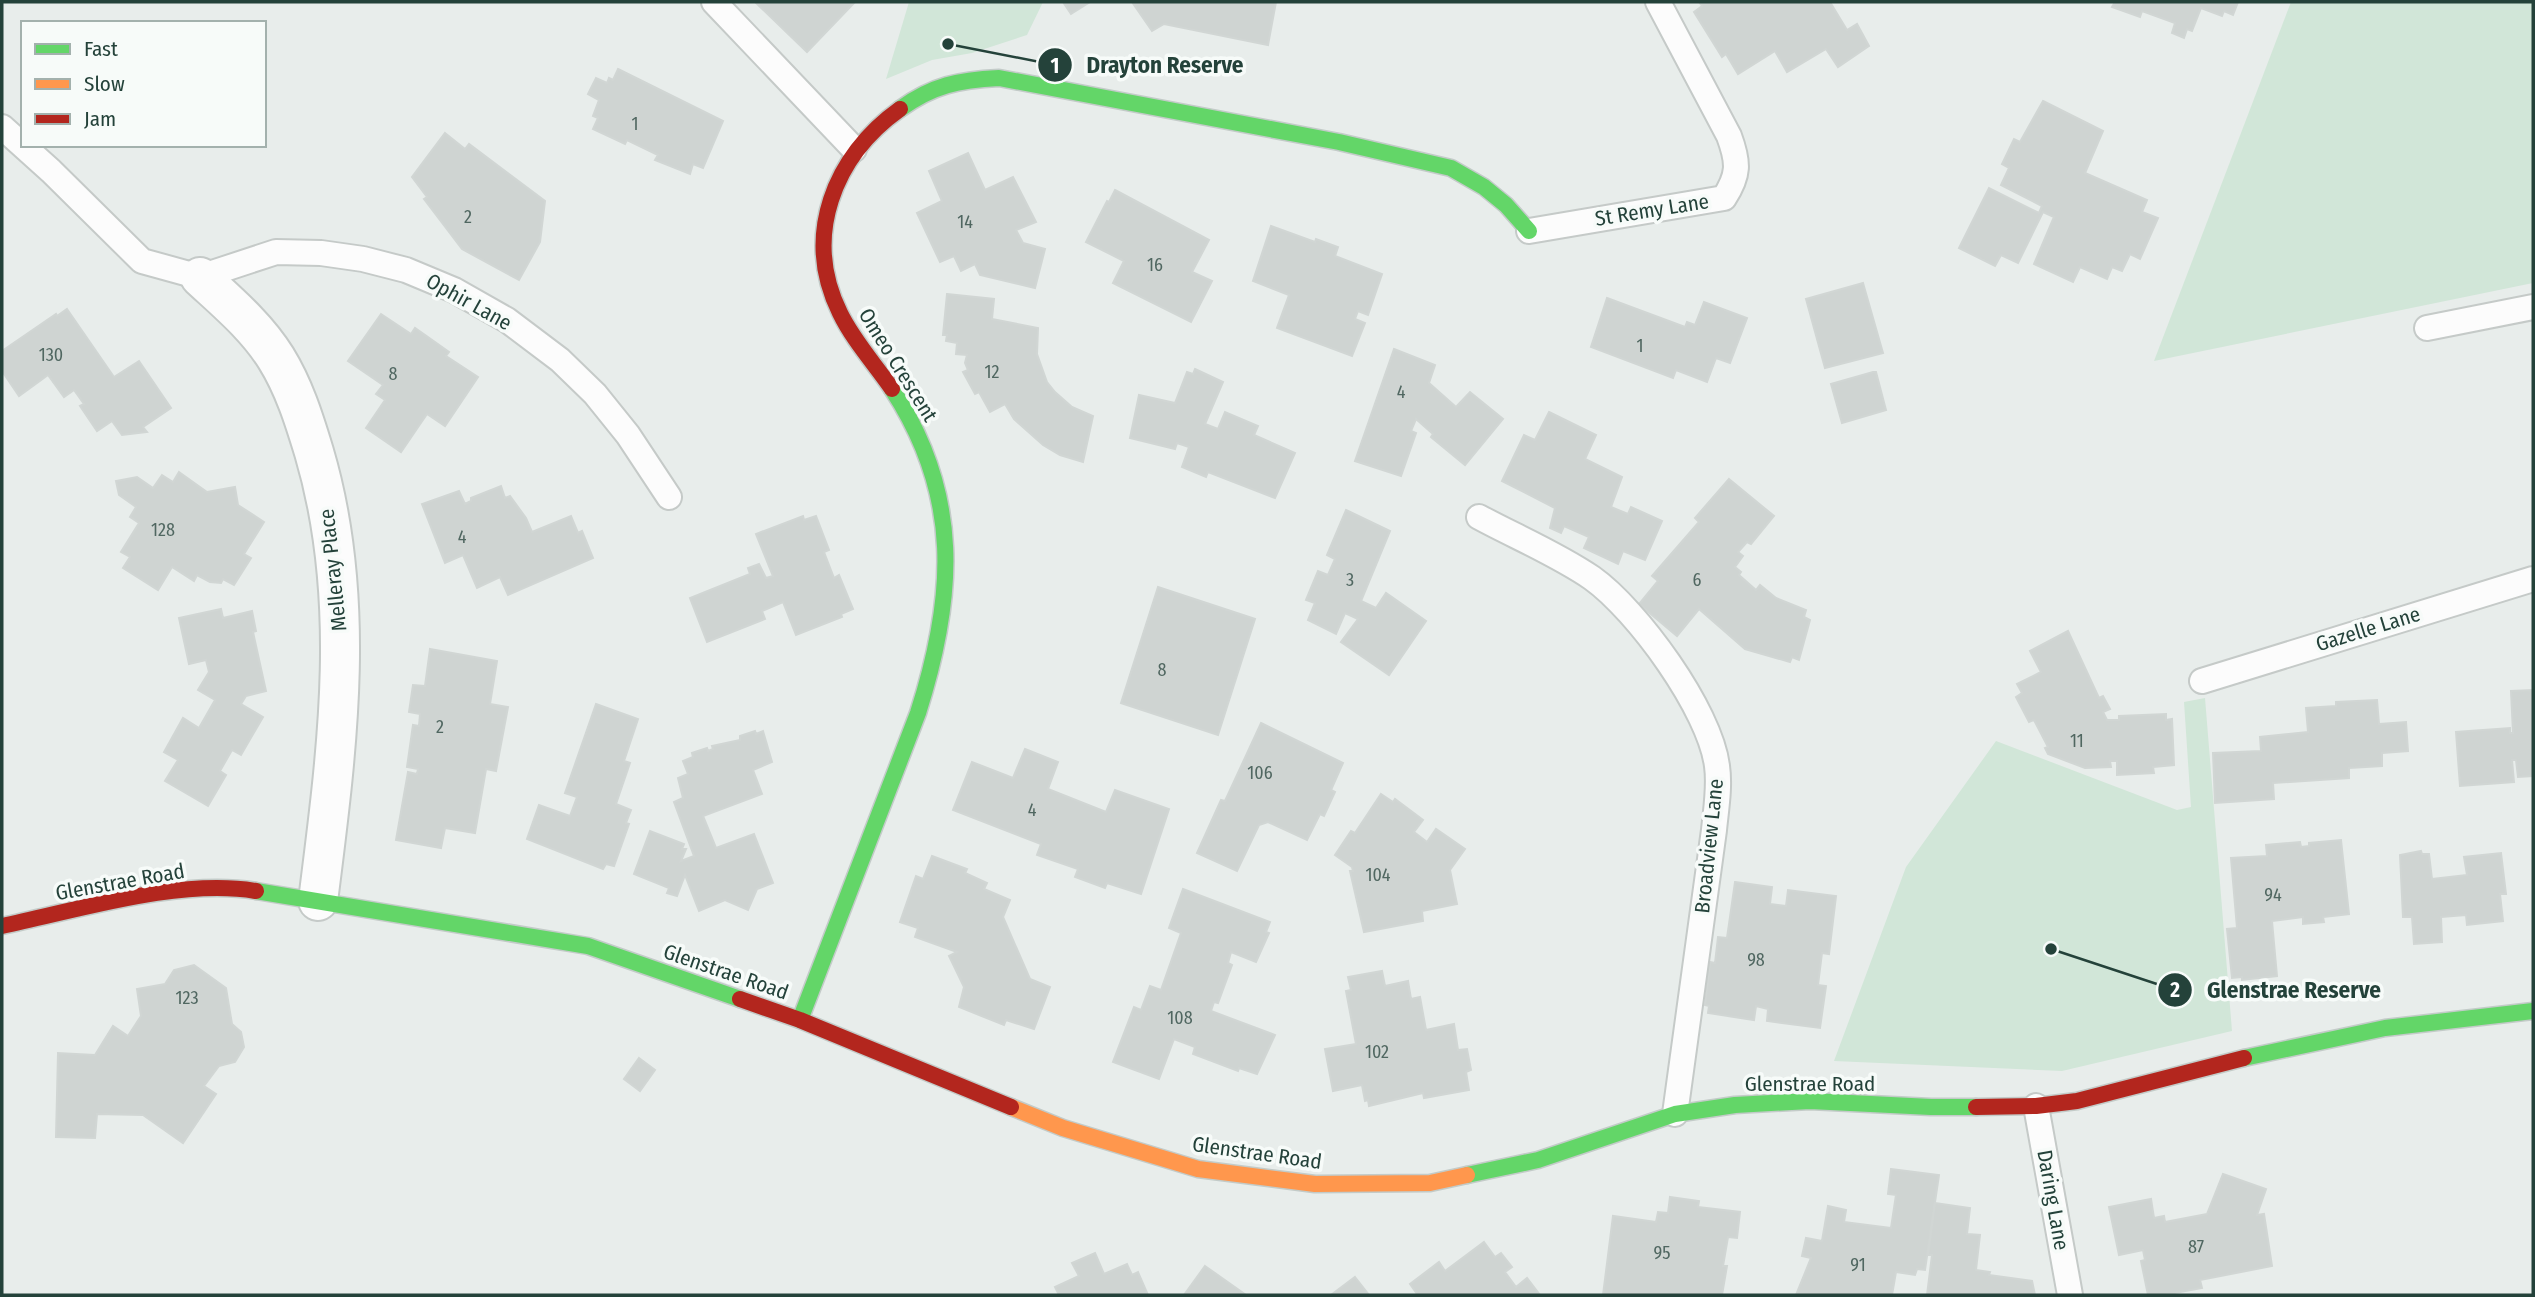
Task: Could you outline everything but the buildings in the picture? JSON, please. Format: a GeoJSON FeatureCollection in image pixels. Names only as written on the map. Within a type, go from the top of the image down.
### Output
{"type":"FeatureCollection","features":[{"type":"Feature","properties":{"kind":"street","name":"Omeo Crescent"},"geometry":{"type":"LineString","coordinates":[[800,1020],[920,711],[945,608],[946,555],[939,503],[921,443],[892,390],[854,339],[834,300],[825,265],[823,233],[829,202],[839,175],[854,149],[875,127],[932,89],[962,80],[999,78],[1339,142],[1451,168],[1484,187],[1506,205],[1529,231]]}},
{"type":"Feature","properties":{"kind":"street","name":"Melleray Place"},"geometry":{"type":"LineString","coordinates":[[200,276],[252,325],[290,384],[305,421],[322,479],[335,544],[340,604],[341,677],[336,759],[318,901]]}},
{"type":"Feature","properties":{"kind":"street","name":"Glenstrae Road"},"geometry":{"type":"LineString","coordinates":[[2,926],[143,896],[197,889],[249,890],[588,946],[800,1020],[1063,1128],[1198,1169],[1315,1184],[1430,1183],[1538,1160],[1675,1114],[1735,1105],[1810,1101],[1931,1107],[2036,1106],[2077,1101],[2280,1049],[2385,1028],[2533,1011]]}},
{"type":"Feature","properties":{"kind":"lane"},"geometry":{"type":"LineString","coordinates":[[714,2],[854,149]]}},
{"type":"Feature","properties":{"kind":"lane","name":"St Remy Lane"},"geometry":{"type":"LineString","coordinates":[[1529,231],[1724,198],[1736,180],[1735,153],[1730,136],[1658,2]]}},
{"type":"Feature","properties":{"kind":"lane"},"geometry":{"type":"LineString","coordinates":[[2,127],[21,144]]}},
{"type":"Feature","properties":{"kind":"lane"},"geometry":{"type":"LineString","coordinates":[[24,147],[142,261],[200,276]]}},
{"type":"Feature","properties":{"kind":"lane","name":"Ophir Lane"},"geometry":{"type":"LineString","coordinates":[[200,276],[276,252],[321,253],[406,270],[454,290],[507,320],[561,360],[628,435],[669,497]]}},
{"type":"Feature","properties":{"kind":"lane"},"geometry":{"type":"LineString","coordinates":[[2427,328],[2533,307]]}},
{"type":"Feature","properties":{"kind":"lane","name":"Broadview Lane"},"geometry":{"type":"LineString","coordinates":[[1479,517],[1591,577],[1616,597],[1651,638],[1682,683],[1706,731],[1717,764],[1718,796],[1714,830],[1675,1114]]}},
{"type":"Feature","properties":{"kind":"lane","name":"Gazelle Lane"},"geometry":{"type":"LineString","coordinates":[[2202,681],[2533,579]]}},
{"type":"Feature","properties":{"kind":"lane","name":"Daring Lane"},"geometry":{"type":"LineString","coordinates":[[2036,1106],[2070,1295]]}},
{"type":"Feature","properties":{"kind":"green space"},"geometry":{"type":"Polygon","coordinates":[[[909,2],[1043,2],[1027,35],[972,53],[932,60],[886,79],[909,2]]]}},
{"type":"Feature","properties":{"kind":"green space"},"geometry":{"type":"Polygon","coordinates":[[[2291,2],[2533,2],[2533,283],[2154,361],[2291,2]]]}},
{"type":"Feature","properties":{"kind":"green space"},"geometry":{"type":"Polygon","coordinates":[[[2205,698],[2232,1031],[2062,1071],[1834,1061],[1906,867],[1996,741],[2177,810],[2191,807],[2184,702],[2205,698]]]}},
{"type":"Feature","properties":{"kind":"traffic: fast"},"geometry":{"type":"LineString","coordinates":[[900,109],[924,94],[947,85],[999,78],[1339,142],[1451,168],[1484,187],[1506,205],[1529,231]]}},
{"type":"Feature","properties":{"kind":"traffic: fast"},"geometry":{"type":"LineString","coordinates":[[800,1020],[918,713],[939,628],[945,548],[941,508],[931,468],[915,429],[892,389]]}},
{"type":"Feature","properties":{"kind":"traffic: fast"},"geometry":{"type":"LineString","coordinates":[[256,891],[588,946],[740,999]]}},
{"type":"Feature","properties":{"kind":"traffic: fast"},"geometry":{"type":"LineString","coordinates":[[2244,1058],[2385,1028],[2533,1011]]}},
{"type":"Feature","properties":{"kind":"traffic: fast"},"geometry":{"type":"LineString","coordinates":[[1467,1175],[1538,1160],[1675,1114],[1735,1105],[1810,1101],[1976,1107]]}},
{"type":"Feature","properties":{"kind":"traffic: slow"},"geometry":{"type":"LineString","coordinates":[[1011,1107],[1063,1128],[1198,1169],[1315,1184],[1430,1183],[1467,1175]]}},
{"type":"Feature","properties":{"kind":"traffic: jam"},"geometry":{"type":"LineString","coordinates":[[892,389],[845,323],[829,284],[824,255],[825,227],[831,200],[842,174],[857,150],[877,128],[900,109]]}},
{"type":"Feature","properties":{"kind":"traffic: jam"},"geometry":{"type":"LineString","coordinates":[[2,926],[162,892],[226,888],[256,891]]}},
{"type":"Feature","properties":{"kind":"traffic: jam"},"geometry":{"type":"LineString","coordinates":[[740,999],[800,1020],[1011,1107]]}},
{"type":"Feature","properties":{"kind":"traffic: jam"},"geometry":{"type":"LineString","coordinates":[[1976,1107],[2036,1106],[2077,1101],[2244,1058]]}},
{"type":"Feature","properties":{"kind":"place","name":"Drayton Reserve"},"geometry":{"type":"Point","coordinates":[948,44]}},
{"type":"Feature","properties":{"kind":"place","name":"Glenstrae Reserve"},"geometry":{"type":"Point","coordinates":[2051,949]}}]}
